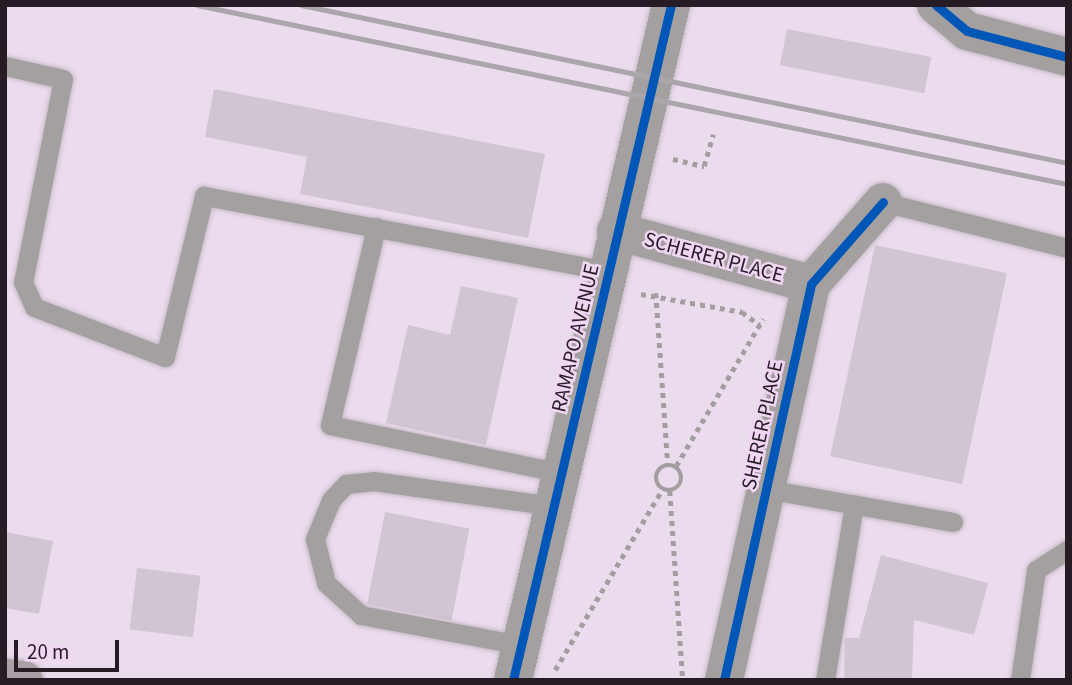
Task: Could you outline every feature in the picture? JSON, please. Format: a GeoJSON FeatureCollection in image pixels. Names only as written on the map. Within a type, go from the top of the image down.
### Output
{"type":"FeatureCollection","features":[{"type":"Feature","properties":{"kind":"main road"},"geometry":{"type":"LineString","coordinates":[[5,678],[24,680]]}},
{"type":"Feature","properties":{"kind":"street","name":"RAMAPO AVENUE"},"geometry":{"type":"LineString","coordinates":[[527,663],[558,489],[616,231],[671,5]]}},
{"type":"Feature","properties":{"kind":"street"},"geometry":{"type":"LineString","coordinates":[[936,5],[967,30],[1067,57]]}},
{"type":"Feature","properties":{"kind":"street","name":"SHERER PLACE"},"geometry":{"type":"LineString","coordinates":[[724,680],[811,284],[883,202]]}},
{"type":"Feature","properties":{"kind":"street","name":"SCHERER PLACE"},"geometry":{"type":"LineString","coordinates":[[616,231],[811,284]]}},
{"type":"Feature","properties":{"kind":"lane"},"geometry":{"type":"LineString","coordinates":[[5,66],[63,79],[23,282],[34,307],[166,357],[204,196],[608,271]]}},
{"type":"Feature","properties":{"kind":"lane"},"geometry":{"type":"LineString","coordinates":[[883,202],[1067,248]]}},
{"type":"Feature","properties":{"kind":"lane"},"geometry":{"type":"LineString","coordinates":[[376,227],[330,425],[558,489]]}},
{"type":"Feature","properties":{"kind":"lane"},"geometry":{"type":"LineString","coordinates":[[527,663],[361,615],[326,583],[316,556],[319,522],[346,484],[373,481],[558,489]]}},
{"type":"Feature","properties":{"kind":"lane"},"geometry":{"type":"LineString","coordinates":[[766,489],[953,522]]}},
{"type":"Feature","properties":{"kind":"lane"},"geometry":{"type":"LineString","coordinates":[[825,680],[854,504]]}},
{"type":"Feature","properties":{"kind":"lane"},"geometry":{"type":"LineString","coordinates":[[1020,680],[1036,570],[1067,550]]}},
{"type":"Feature","properties":{"kind":"path"},"geometry":{"type":"LineString","coordinates":[[685,162],[704,166],[713,134]]}},
{"type":"Feature","properties":{"kind":"path"},"geometry":{"type":"LineString","coordinates":[[656,293],[668,464]]}},
{"type":"Feature","properties":{"kind":"path"},"geometry":{"type":"LineString","coordinates":[[634,307],[637,294],[656,293],[742,312],[760,325]]}},
{"type":"Feature","properties":{"kind":"path"},"geometry":{"type":"LineString","coordinates":[[676,467],[763,319]]}},
{"type":"Feature","properties":{"kind":"path"},"geometry":{"type":"LineString","coordinates":[[662,490],[670,491],[682,481],[676,467],[668,464]]}},
{"type":"Feature","properties":{"kind":"path"},"geometry":{"type":"LineString","coordinates":[[662,490],[656,475],[668,464]]}},
{"type":"Feature","properties":{"kind":"path"},"geometry":{"type":"LineString","coordinates":[[527,663],[552,679],[662,490]]}},
{"type":"Feature","properties":{"kind":"path"},"geometry":{"type":"LineString","coordinates":[[670,491],[683,680]]}},
{"type":"Feature","properties":{"kind":"building"},"geometry":{"type":"Polygon","coordinates":[[[787,29],[931,57],[924,93],[780,65],[787,29]]]}},
{"type":"Feature","properties":{"kind":"building"},"geometry":{"type":"Polygon","coordinates":[[[214,89],[545,154],[528,238],[300,194],[307,157],[205,137],[214,89]]]}},
{"type":"Feature","properties":{"kind":"building"},"geometry":{"type":"Polygon","coordinates":[[[875,245],[1007,273],[962,484],[830,456],[875,245]]]}},
{"type":"Feature","properties":{"kind":"building"},"geometry":{"type":"Polygon","coordinates":[[[461,286],[518,298],[486,445],[386,423],[408,325],[450,335],[461,286]]]}},
{"type":"Feature","properties":{"kind":"building"},"geometry":{"type":"Polygon","coordinates":[[[385,512],[469,528],[451,621],[367,604],[385,512]]]}},
{"type":"Feature","properties":{"kind":"building"},"geometry":{"type":"Polygon","coordinates":[[[5,532],[53,541],[39,614],[5,608],[5,532]]]}},
{"type":"Feature","properties":{"kind":"building"},"geometry":{"type":"Polygon","coordinates":[[[881,555],[988,583],[974,635],[914,620],[912,680],[844,680],[845,638],[859,638],[881,555]]]}},
{"type":"Feature","properties":{"kind":"building"},"geometry":{"type":"Polygon","coordinates":[[[137,568],[201,576],[193,637],[129,630],[137,568]]]}},
{"type":"Feature","properties":{"kind":"railway"},"geometry":{"type":"LineString","coordinates":[[197,5],[1067,184]]}},
{"type":"Feature","properties":{"kind":"railway"},"geometry":{"type":"LineString","coordinates":[[301,5],[1067,163]]}},
{"type":"Feature","properties":{"kind":"cycle path"},"geometry":{"type":"LineString","coordinates":[[513,680],[671,5]]}},
{"type":"Feature","properties":{"kind":"cycle path"},"geometry":{"type":"LineString","coordinates":[[936,5],[967,31],[1067,57]]}},
{"type":"Feature","properties":{"kind":"cycle path"},"geometry":{"type":"LineString","coordinates":[[724,680],[811,284],[883,202]]}}]}
